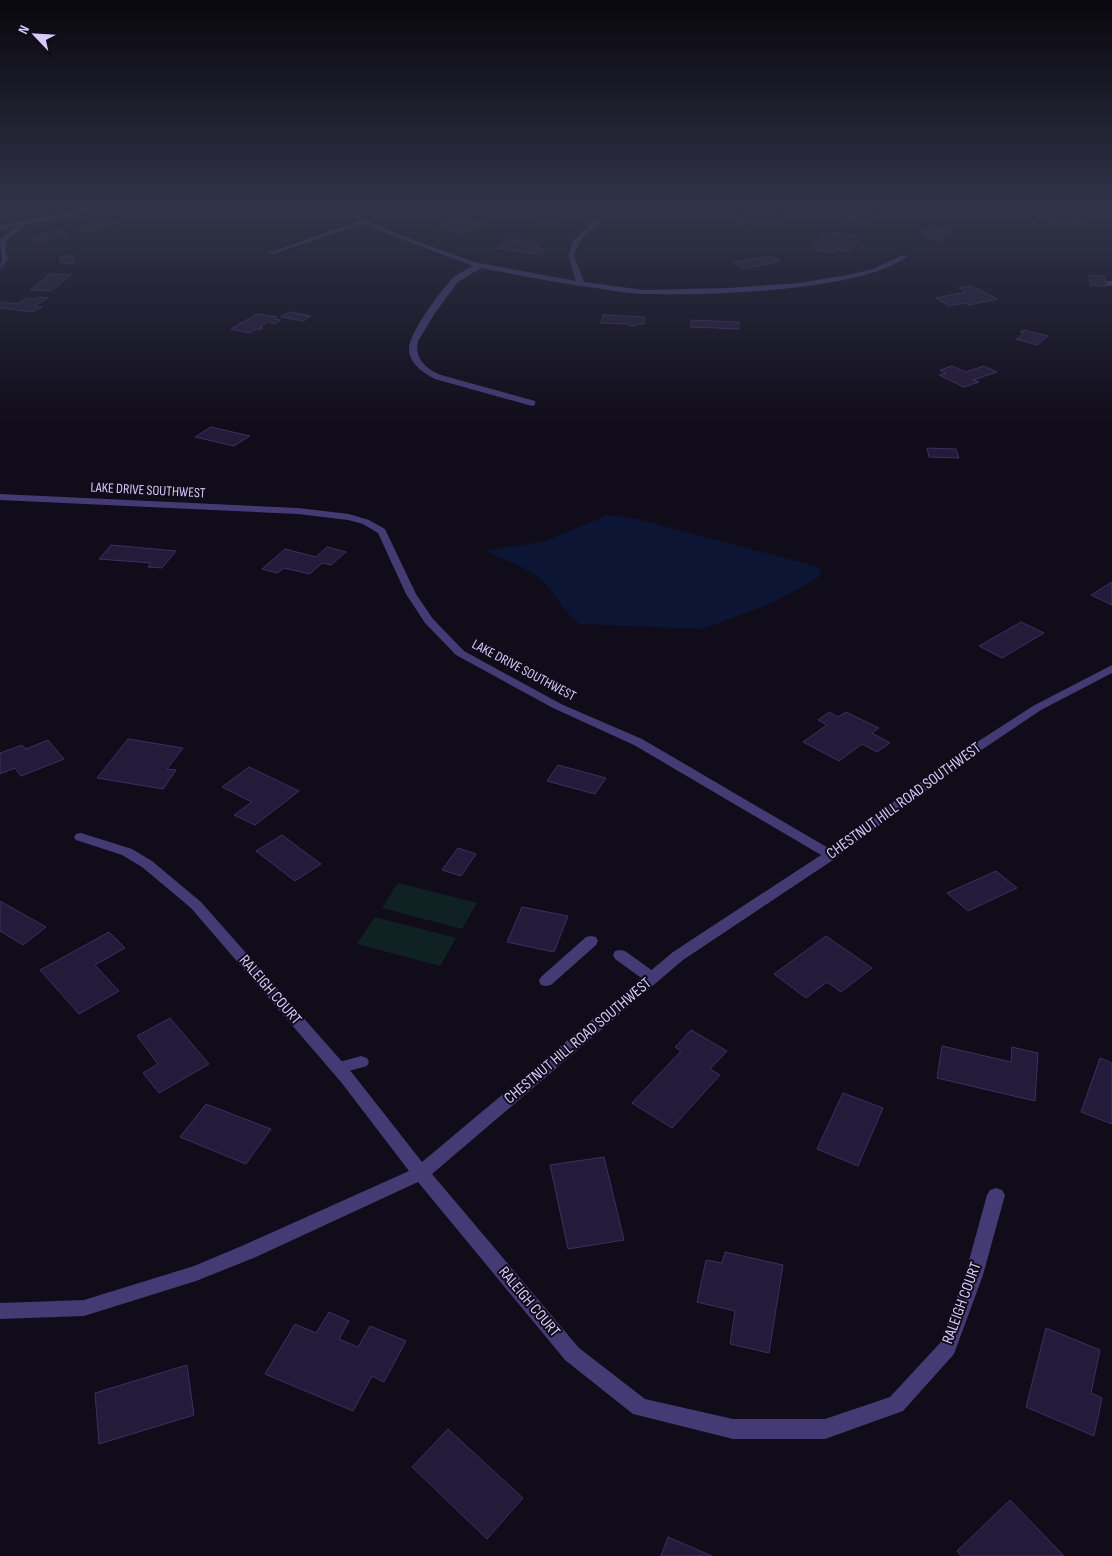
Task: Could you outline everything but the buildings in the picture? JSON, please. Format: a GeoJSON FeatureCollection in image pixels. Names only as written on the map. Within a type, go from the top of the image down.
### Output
{"type":"FeatureCollection","features":[{"type":"Feature","properties":{"kind":"street"},"geometry":{"type":"LineString","coordinates":[[454,282],[440,300],[413,344],[414,356],[427,372],[438,377],[532,403]]}},
{"type":"Feature","properties":{"kind":"street"},"geometry":{"type":"LineString","coordinates":[[562,282],[644,292],[674,292],[799,285],[820,282]]}},
{"type":"Feature","properties":{"kind":"street","name":"LAKE DRIVE SOUTHWEST"},"geometry":{"type":"LineString","coordinates":[[0,497],[298,511],[349,517],[366,522],[382,531],[410,594],[429,621],[460,653],[557,706],[638,742],[831,855]]}},
{"type":"Feature","properties":{"kind":"street","name":"CHESTNUT HILL ROAD SOUTHWEST"},"geometry":{"type":"LineString","coordinates":[[0,1311],[84,1308],[196,1273],[250,1252],[421,1173],[678,956],[831,855],[964,756],[1037,708],[1112,668]]}},
{"type":"Feature","properties":{"kind":"street","name":"RALEIGH COURT"},"geometry":{"type":"LineString","coordinates":[[81,837],[128,852],[148,864],[196,905],[338,1068],[421,1173],[572,1354],[640,1407],[733,1429],[825,1429],[896,1404],[947,1348],[974,1275],[996,1195]]}},
{"type":"Feature","properties":{"kind":"street"},"geometry":{"type":"LineString","coordinates":[[546,981],[591,941]]}},
{"type":"Feature","properties":{"kind":"street"},"geometry":{"type":"LineString","coordinates":[[620,955],[652,978]]}},
{"type":"Feature","properties":{"kind":"street"},"geometry":{"type":"LineString","coordinates":[[338,1068],[361,1062]]}},
{"type":"Feature","properties":{"kind":"shaded area"},"geometry":{"type":"Polygon","coordinates":[[[398,883],[477,903],[462,929],[382,908],[398,883]]]}},
{"type":"Feature","properties":{"kind":"shaded area"},"geometry":{"type":"Polygon","coordinates":[[[375,917],[456,938],[440,966],[357,944],[375,917]]]}},
{"type":"Feature","properties":{"kind":"water"},"geometry":{"type":"Polygon","coordinates":[[[608,515],[633,518],[819,567],[821,571],[818,578],[770,604],[702,629],[579,624],[539,578],[485,551],[545,541],[608,515]]]}}]}
